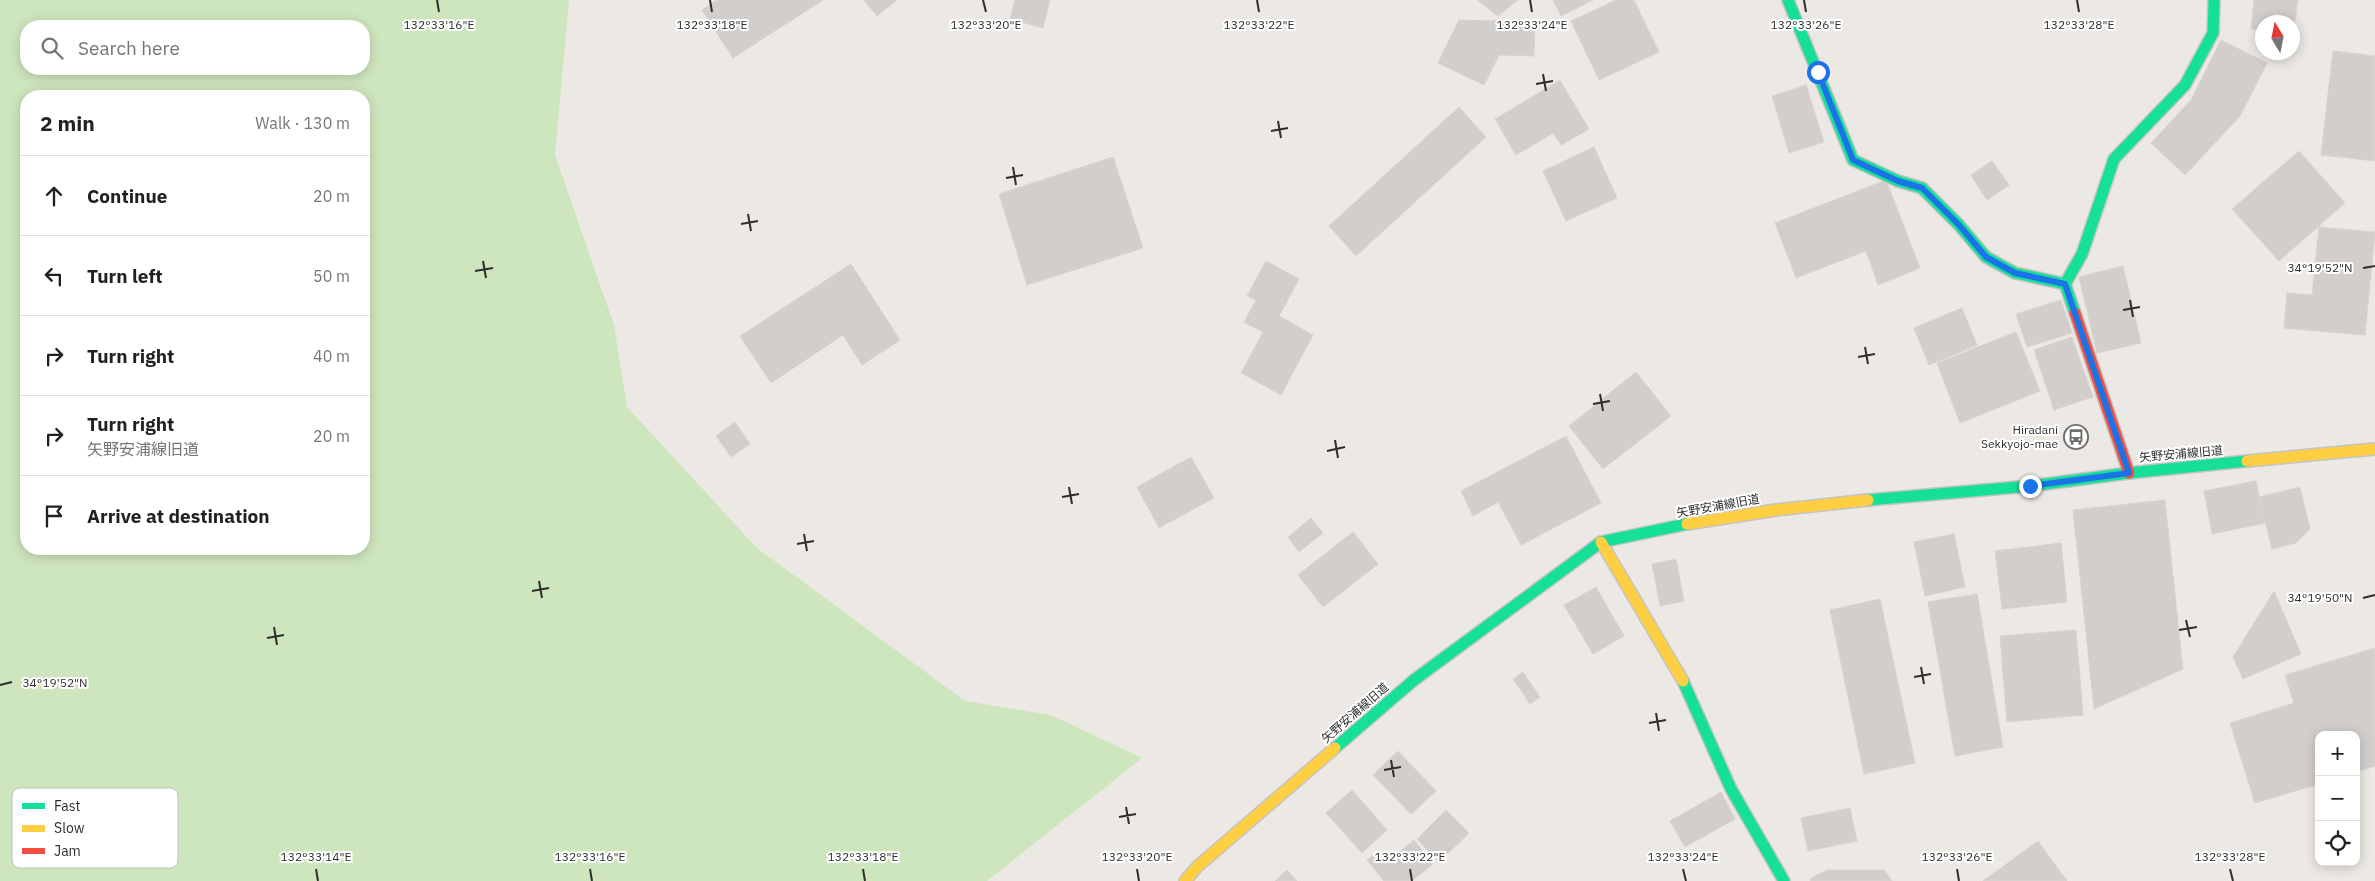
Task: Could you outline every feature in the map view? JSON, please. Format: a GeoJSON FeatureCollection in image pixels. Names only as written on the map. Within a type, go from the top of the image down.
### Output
{"type":"FeatureCollection","features":[{"type":"Feature","properties":{"kind":"street"},"geometry":{"type":"LineString","coordinates":[[1788,0],[1853,160],[1898,181],[1922,188],[1959,225],[1986,257],[2015,273],[2065,284]]}},
{"type":"Feature","properties":{"kind":"street"},"geometry":{"type":"LineString","coordinates":[[2129,473],[2065,284],[2082,254],[2114,159],[2185,85],[2212,33],[2214,0]]}},
{"type":"Feature","properties":{"kind":"street","name":"矢野安浦線旧道"},"geometry":{"type":"LineString","coordinates":[[1185,881],[1198,866],[1414,680],[1600,542],[1689,524],[1776,510],[1914,495],[2030,486],[2129,473],[2375,449]]}},
{"type":"Feature","properties":{"kind":"street"},"geometry":{"type":"LineString","coordinates":[[1600,542],[1688,689],[1731,789],[1784,881]]}},
{"type":"Feature","properties":{"kind":"green space"},"geometry":{"type":"Polygon","coordinates":[[[0,0],[569,0],[555,155],[614,325],[627,407],[757,548],[965,701],[1051,715],[1142,758],[987,881],[0,881],[0,0]]]}},
{"type":"Feature","properties":{"kind":"building"},"geometry":{"type":"Polygon","coordinates":[[[717,0],[823,0],[733,58],[702,10],[717,0]]]}},
{"type":"Feature","properties":{"kind":"building"},"geometry":{"type":"Polygon","coordinates":[[[864,0],[897,0],[877,16],[864,0]]]}},
{"type":"Feature","properties":{"kind":"building"},"geometry":{"type":"Polygon","coordinates":[[[1015,0],[1050,0],[1043,28],[1010,19],[1015,0]]]}},
{"type":"Feature","properties":{"kind":"building"},"geometry":{"type":"Polygon","coordinates":[[[1477,0],[1518,0],[1498,16],[1477,0]]]}},
{"type":"Feature","properties":{"kind":"building"},"geometry":{"type":"Polygon","coordinates":[[[1553,0],[1593,0],[1561,16],[1553,0]]]}},
{"type":"Feature","properties":{"kind":"building"},"geometry":{"type":"Polygon","coordinates":[[[1616,0],[1634,0],[1659,52],[1599,80],[1571,21],[1616,0]]]}},
{"type":"Feature","properties":{"kind":"building"},"geometry":{"type":"Polygon","coordinates":[[[2254,0],[2298,0],[2296,15],[2255,15],[2255,29],[2251,29],[2254,0]]]}},
{"type":"Feature","properties":{"kind":"building"},"geometry":{"type":"Polygon","coordinates":[[[1459,20],[1535,22],[1534,56],[1499,55],[1484,85],[1438,63],[1459,20]]]}},
{"type":"Feature","properties":{"kind":"building"},"geometry":{"type":"Polygon","coordinates":[[[2221,40],[2255,57],[2255,60],[2267,63],[2240,116],[2185,175],[2151,143],[2191,100],[2221,40]]]}},
{"type":"Feature","properties":{"kind":"building"},"geometry":{"type":"Polygon","coordinates":[[[2333,51],[2375,56],[2375,161],[2321,155],[2333,51]]]}},
{"type":"Feature","properties":{"kind":"building"},"geometry":{"type":"Polygon","coordinates":[[[1560,80],[1589,129],[1561,145],[1553,133],[1516,155],[1495,119],[1560,80]]]}},
{"type":"Feature","properties":{"kind":"building"},"geometry":{"type":"Polygon","coordinates":[[[1806,85],[1824,142],[1789,153],[1772,96],[1806,85]]]}},
{"type":"Feature","properties":{"kind":"building"},"geometry":{"type":"Polygon","coordinates":[[[1459,107],[1486,137],[1356,256],[1329,226],[1459,107]]]}},
{"type":"Feature","properties":{"kind":"building"},"geometry":{"type":"Polygon","coordinates":[[[1594,147],[1617,198],[1566,221],[1543,171],[1594,147]]]}},
{"type":"Feature","properties":{"kind":"building"},"geometry":{"type":"Polygon","coordinates":[[[2299,151],[2345,203],[2279,261],[2232,209],[2299,151]]]}},
{"type":"Feature","properties":{"kind":"building"},"geometry":{"type":"Polygon","coordinates":[[[1113,157],[1143,248],[1027,285],[999,194],[1113,157]]]}},
{"type":"Feature","properties":{"kind":"building"},"geometry":{"type":"Polygon","coordinates":[[[1992,161],[2009,185],[1987,200],[1971,175],[1992,161]]]}},
{"type":"Feature","properties":{"kind":"building"},"geometry":{"type":"Polygon","coordinates":[[[1886,180],[1920,268],[1878,285],[1866,251],[1796,278],[1775,223],[1886,180]]]}},
{"type":"Feature","properties":{"kind":"building"},"geometry":{"type":"Polygon","coordinates":[[[2319,227],[2375,232],[2365,335],[2284,328],[2287,293],[2312,295],[2319,227]]]}},
{"type":"Feature","properties":{"kind":"building"},"geometry":{"type":"Polygon","coordinates":[[[1266,261],[1299,279],[1279,316],[1313,335],[1281,395],[1241,373],[1263,332],[1244,322],[1256,300],[1247,296],[1266,261]]]}},
{"type":"Feature","properties":{"kind":"building"},"geometry":{"type":"Polygon","coordinates":[[[851,264],[900,340],[862,365],[843,335],[771,383],[740,336],[851,264]]]}},
{"type":"Feature","properties":{"kind":"building"},"geometry":{"type":"Polygon","coordinates":[[[2123,266],[2141,343],[2097,353],[2079,277],[2123,266]]]}},
{"type":"Feature","properties":{"kind":"building"},"geometry":{"type":"Polygon","coordinates":[[[2061,300],[2072,333],[2027,347],[2016,314],[2061,300]]]}},
{"type":"Feature","properties":{"kind":"building"},"geometry":{"type":"Polygon","coordinates":[[[1962,308],[1977,345],[1929,365],[1914,328],[1962,308]]]}},
{"type":"Feature","properties":{"kind":"building"},"geometry":{"type":"Polygon","coordinates":[[[2016,332],[2040,391],[1960,423],[1937,363],[2016,332]]]}},
{"type":"Feature","properties":{"kind":"building"},"geometry":{"type":"Polygon","coordinates":[[[2072,337],[2093,397],[2054,410],[2034,350],[2072,337]]]}},
{"type":"Feature","properties":{"kind":"building"},"geometry":{"type":"Polygon","coordinates":[[[1636,372],[1671,416],[1603,469],[1569,426],[1636,372]]]}},
{"type":"Feature","properties":{"kind":"building"},"geometry":{"type":"Polygon","coordinates":[[[735,422],[750,444],[731,457],[716,436],[735,422]]]}},
{"type":"Feature","properties":{"kind":"building"},"geometry":{"type":"Polygon","coordinates":[[[1566,436],[1601,503],[1521,545],[1498,502],[1473,516],[1461,491],[1566,436]]]}},
{"type":"Feature","properties":{"kind":"building"},"geometry":{"type":"Polygon","coordinates":[[[1191,457],[1214,498],[1159,528],[1137,487],[1191,457]]]}},
{"type":"Feature","properties":{"kind":"building"},"geometry":{"type":"Polygon","coordinates":[[[2256,481],[2265,523],[2212,534],[2204,491],[2256,481]]]}},
{"type":"Feature","properties":{"kind":"building"},"geometry":{"type":"Polygon","coordinates":[[[2300,487],[2310,529],[2296,543],[2272,549],[2259,497],[2300,487]]]}},
{"type":"Feature","properties":{"kind":"building"},"geometry":{"type":"Polygon","coordinates":[[[2165,500],[2183,669],[2094,709],[2073,510],[2165,500]]]}},
{"type":"Feature","properties":{"kind":"building"},"geometry":{"type":"Polygon","coordinates":[[[1311,518],[1323,533],[1299,552],[1288,537],[1311,518]]]}},
{"type":"Feature","properties":{"kind":"building"},"geometry":{"type":"Polygon","coordinates":[[[1353,532],[1378,564],[1323,607],[1298,575],[1353,532]]]}},
{"type":"Feature","properties":{"kind":"building"},"geometry":{"type":"Polygon","coordinates":[[[1954,534],[1965,587],[1925,596],[1914,542],[1954,534]]]}},
{"type":"Feature","properties":{"kind":"building"},"geometry":{"type":"Polygon","coordinates":[[[2061,543],[2067,602],[2002,609],[1995,551],[2061,543]]]}},
{"type":"Feature","properties":{"kind":"building"},"geometry":{"type":"Polygon","coordinates":[[[1676,559],[1684,601],[1660,606],[1652,564],[1676,559]]]}},
{"type":"Feature","properties":{"kind":"building"},"geometry":{"type":"Polygon","coordinates":[[[1596,587],[1624,636],[1593,654],[1564,605],[1596,587]]]}},
{"type":"Feature","properties":{"kind":"building"},"geometry":{"type":"Polygon","coordinates":[[[2274,591],[2301,654],[2243,679],[2233,657],[2274,591]]]}},
{"type":"Feature","properties":{"kind":"building"},"geometry":{"type":"Polygon","coordinates":[[[1977,594],[2003,747],[1955,756],[1928,602],[1977,594]]]}},
{"type":"Feature","properties":{"kind":"building"},"geometry":{"type":"Polygon","coordinates":[[[1880,599],[1915,763],[1864,774],[1830,610],[1880,599]]]}},
{"type":"Feature","properties":{"kind":"building"},"geometry":{"type":"Polygon","coordinates":[[[2076,630],[2083,715],[2007,722],[2000,636],[2076,630]]]}},
{"type":"Feature","properties":{"kind":"building"},"geometry":{"type":"Polygon","coordinates":[[[2375,648],[2375,766],[2360,771],[2360,731],[2315,731],[2315,785],[2255,803],[2230,723],[2294,703],[2285,675],[2375,648]]]}},
{"type":"Feature","properties":{"kind":"building"},"geometry":{"type":"Polygon","coordinates":[[[1523,672],[1540,697],[1530,704],[1513,679],[1523,672]]]}},
{"type":"Feature","properties":{"kind":"building"},"geometry":{"type":"Polygon","coordinates":[[[1398,751],[1436,791],[1411,814],[1373,775],[1398,751]]]}},
{"type":"Feature","properties":{"kind":"building"},"geometry":{"type":"Polygon","coordinates":[[[1352,790],[1387,830],[1362,853],[1326,813],[1352,790]]]}},
{"type":"Feature","properties":{"kind":"building"},"geometry":{"type":"Polygon","coordinates":[[[1721,792],[1735,819],[1685,847],[1670,821],[1721,792]]]}},
{"type":"Feature","properties":{"kind":"building"},"geometry":{"type":"Polygon","coordinates":[[[1850,808],[1857,841],[1808,851],[1801,818],[1850,808]]]}},
{"type":"Feature","properties":{"kind":"building"},"geometry":{"type":"Polygon","coordinates":[[[1446,810],[1469,833],[1439,862],[1417,839],[1446,810]]]}},
{"type":"Feature","properties":{"kind":"building"},"geometry":{"type":"Polygon","coordinates":[[[1414,840],[1433,864],[1412,881],[1384,881],[1367,860],[1377,852],[1386,864],[1414,840]]]}},
{"type":"Feature","properties":{"kind":"building"},"geometry":{"type":"Polygon","coordinates":[[[2038,841],[2067,881],[1983,881],[2038,841]]]}},
{"type":"Feature","properties":{"kind":"building"},"geometry":{"type":"Polygon","coordinates":[[[1287,870],[1297,881],[1275,881],[1287,870]]]}},
{"type":"Feature","properties":{"kind":"building"},"geometry":{"type":"Polygon","coordinates":[[[1827,870],[1884,870],[1892,881],[1811,881],[1810,879],[1827,870]]]}},
{"type":"Feature","properties":{"kind":"traffic: fast"},"geometry":{"type":"LineString","coordinates":[[1788,0],[1853,160],[1898,181],[1922,188],[1959,225],[1986,257],[2015,273],[2065,284]]}},
{"type":"Feature","properties":{"kind":"traffic: fast"},"geometry":{"type":"LineString","coordinates":[[2075,313],[2065,284],[2082,254],[2114,159],[2185,85],[2213,33],[2214,0]]}},
{"type":"Feature","properties":{"kind":"traffic: fast"},"geometry":{"type":"LineString","coordinates":[[1868,500],[2030,486],[2129,473],[2247,461]]}},
{"type":"Feature","properties":{"kind":"traffic: fast"},"geometry":{"type":"LineString","coordinates":[[1335,748],[1414,680],[1601,542],[1687,524]]}},
{"type":"Feature","properties":{"kind":"traffic: fast"},"geometry":{"type":"LineString","coordinates":[[1683,681],[1731,789],[1784,881]]}},
{"type":"Feature","properties":{"kind":"traffic: slow"},"geometry":{"type":"LineString","coordinates":[[2247,461],[2375,449]]}},
{"type":"Feature","properties":{"kind":"traffic: slow"},"geometry":{"type":"LineString","coordinates":[[1687,524],[1776,510],[1868,500]]}},
{"type":"Feature","properties":{"kind":"traffic: slow"},"geometry":{"type":"LineString","coordinates":[[1601,542],[1683,681]]}},
{"type":"Feature","properties":{"kind":"traffic: slow"},"geometry":{"type":"LineString","coordinates":[[1185,881],[1198,866],[1335,748]]}},
{"type":"Feature","properties":{"kind":"traffic: jam"},"geometry":{"type":"LineString","coordinates":[[2075,313],[2129,473]]}},
{"type":"Feature","properties":{"kind":"place","name":"Hiradani Sekkyojo-mae"},"geometry":{"type":"Point","coordinates":[2076,437]}},
{"type":"Feature","properties":{"kind":"route"},"geometry":{"type":"LineString","coordinates":[[1818,72],[1853,160],[1898,181],[1922,188],[1959,225],[1986,257],[2015,273],[2065,284],[2129,473],[2030,486]]}}]}
